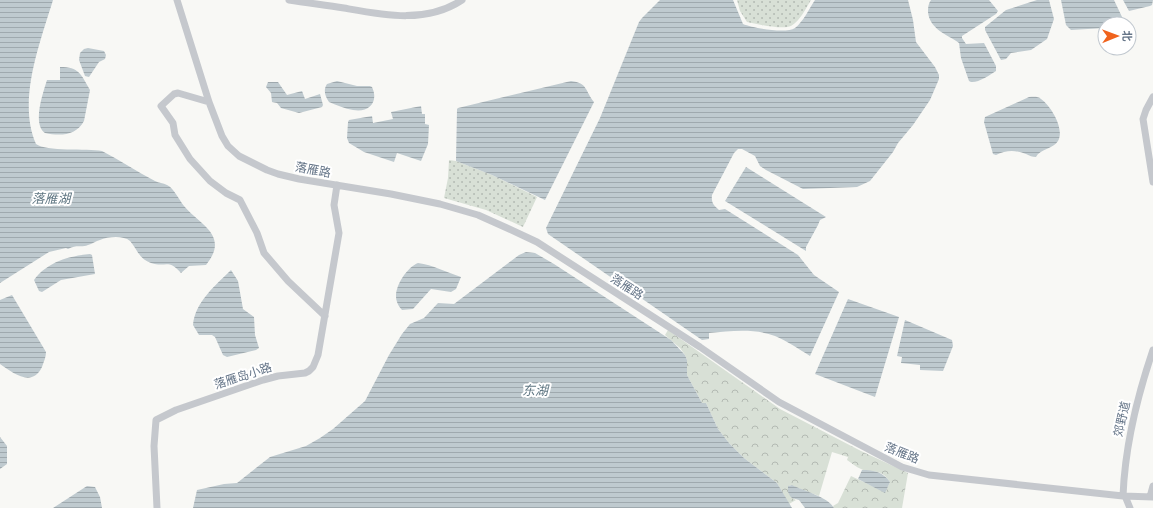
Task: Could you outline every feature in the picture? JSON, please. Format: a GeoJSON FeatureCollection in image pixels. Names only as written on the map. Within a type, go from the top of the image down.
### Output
{"type":"FeatureCollection","features":[{"type":"Feature","properties":{"kind":"street","name":"落雁路"},"geometry":{"type":"LineString","coordinates":[[177,0],[209,102],[224,141],[239,156],[278,174],[412,198],[478,215],[537,242],[700,347],[779,402],[902,468],[929,475],[1124,496],[1152,497]]}},
{"type":"Feature","properties":{"kind":"street"},"geometry":{"type":"LineString","coordinates":[[289,0],[399,16],[439,10],[456,4],[462,0]]}},
{"type":"Feature","properties":{"kind":"street"},"geometry":{"type":"LineString","coordinates":[[209,102],[178,93],[174,94],[161,106],[173,122],[175,135],[190,159],[210,181],[226,193],[240,200],[257,233],[264,253],[288,281],[325,316]]}},
{"type":"Feature","properties":{"kind":"street"},"geometry":{"type":"LineString","coordinates":[[1153,97],[1146,110],[1144,119],[1153,182]]}},
{"type":"Feature","properties":{"kind":"street","name":"落雁岛小路"},"geometry":{"type":"LineString","coordinates":[[156,508],[154,446],[156,420],[176,410],[263,380],[278,376],[305,373],[313,367],[318,354],[339,233],[334,205],[337,185]]}},
{"type":"Feature","properties":{"kind":"street","name":"郊野道"},"geometry":{"type":"LineString","coordinates":[[1130,508],[1124,496],[1124,468],[1127,447],[1136,407],[1153,350]]}},
{"type":"Feature","properties":{"kind":"street"},"geometry":{"type":"LineString","coordinates":[[1152,497],[1153,486]]}},
{"type":"Feature","properties":{"kind":"green space"},"geometry":{"type":"Polygon","coordinates":[[[737,0],[811,0],[794,24],[787,27],[782,27],[747,22],[740,11],[737,0]]]}},
{"type":"Feature","properties":{"kind":"green space"},"geometry":{"type":"Polygon","coordinates":[[[449,160],[456,161],[492,175],[537,197],[523,227],[486,210],[444,198],[448,178],[449,160]]]}},
{"type":"Feature","properties":{"kind":"green space"},"geometry":{"type":"Polygon","coordinates":[[[668,330],[780,409],[861,451],[908,473],[902,508],[834,508],[833,506],[838,503],[851,476],[885,492],[890,482],[883,474],[879,472],[865,471],[847,460],[848,457],[832,452],[819,496],[790,485],[788,488],[789,493],[796,500],[789,504],[777,483],[744,458],[718,429],[706,403],[702,403],[687,375],[687,360],[685,355],[680,348],[665,335],[668,330]]]}},
{"type":"Feature","properties":{"kind":"water","name":"落雁湖"},"geometry":{"type":"Polygon","coordinates":[[[0,0],[53,0],[32,72],[29,109],[31,127],[36,144],[57,149],[102,151],[156,182],[166,184],[174,191],[184,206],[210,231],[214,238],[215,246],[213,255],[206,265],[189,266],[181,273],[173,266],[156,264],[147,261],[127,239],[111,237],[86,246],[66,248],[49,252],[0,283],[0,0]]]}},
{"type":"Feature","properties":{"kind":"water"},"geometry":{"type":"Polygon","coordinates":[[[660,0],[733,0],[743,24],[761,29],[791,30],[795,28],[803,19],[815,0],[908,0],[916,42],[935,67],[939,75],[939,79],[930,100],[893,152],[870,181],[857,187],[803,189],[766,170],[760,166],[755,156],[742,149],[738,149],[734,153],[712,195],[713,204],[719,210],[725,209],[798,255],[814,275],[839,292],[810,356],[793,345],[767,333],[742,331],[709,333],[709,339],[702,340],[548,234],[546,228],[600,118],[639,22],[660,0]]]}},
{"type":"Feature","properties":{"kind":"water"},"geometry":{"type":"Polygon","coordinates":[[[931,0],[989,0],[998,11],[996,14],[962,36],[962,38],[966,44],[984,43],[996,66],[996,71],[980,80],[974,82],[969,81],[961,58],[959,43],[940,31],[929,18],[928,8],[931,0]]]}},
{"type":"Feature","properties":{"kind":"water"},"geometry":{"type":"Polygon","coordinates":[[[1037,0],[1049,0],[1054,19],[1047,39],[1031,50],[1011,53],[1006,59],[1001,60],[985,30],[985,27],[1006,10],[1037,0]]]}},
{"type":"Feature","properties":{"kind":"water"},"geometry":{"type":"Polygon","coordinates":[[[1061,0],[1114,0],[1122,16],[1097,16],[1097,28],[1071,30],[1066,25],[1061,0]]]}},
{"type":"Feature","properties":{"kind":"water"},"geometry":{"type":"Polygon","coordinates":[[[1123,0],[1153,0],[1152,5],[1150,6],[1129,11],[1123,0]]]}},
{"type":"Feature","properties":{"kind":"water"},"geometry":{"type":"Polygon","coordinates":[[[88,48],[104,51],[106,55],[105,59],[99,62],[89,77],[85,76],[79,60],[80,53],[84,49],[88,48]]]}},
{"type":"Feature","properties":{"kind":"water"},"geometry":{"type":"Polygon","coordinates":[[[60,67],[71,68],[79,72],[90,90],[84,121],[77,130],[67,134],[45,133],[41,129],[39,123],[41,100],[47,80],[60,80],[60,67]]]}},
{"type":"Feature","properties":{"kind":"water"},"geometry":{"type":"Polygon","coordinates":[[[337,81],[357,86],[372,87],[374,92],[373,102],[364,110],[353,110],[329,102],[326,98],[325,88],[327,84],[337,81]]]}},
{"type":"Feature","properties":{"kind":"water"},"geometry":{"type":"Polygon","coordinates":[[[571,81],[576,82],[586,88],[594,102],[545,200],[492,175],[456,161],[458,108],[571,81]]]}},
{"type":"Feature","properties":{"kind":"water"},"geometry":{"type":"Polygon","coordinates":[[[268,82],[278,82],[287,95],[302,91],[305,99],[320,94],[323,105],[322,107],[299,113],[281,108],[277,103],[272,102],[271,93],[266,87],[268,82]]]}},
{"type":"Feature","properties":{"kind":"water"},"geometry":{"type":"Polygon","coordinates":[[[1029,97],[1040,98],[1053,112],[1060,130],[1058,141],[1053,146],[1040,152],[1036,157],[1015,151],[1007,151],[996,155],[993,154],[984,122],[985,117],[1029,97]]]}},
{"type":"Feature","properties":{"kind":"water"},"geometry":{"type":"Polygon","coordinates":[[[421,106],[422,114],[425,114],[425,124],[429,125],[428,144],[421,161],[397,153],[394,162],[364,152],[349,143],[347,138],[349,120],[372,116],[373,123],[393,119],[391,112],[421,106]]]}},
{"type":"Feature","properties":{"kind":"water"},"geometry":{"type":"Polygon","coordinates":[[[746,167],[826,217],[820,220],[806,247],[806,251],[725,201],[746,167]]]}},
{"type":"Feature","properties":{"kind":"water","name":"东湖"},"geometry":{"type":"Polygon","coordinates":[[[526,252],[535,253],[554,264],[671,340],[685,355],[687,360],[687,375],[702,403],[706,403],[718,429],[744,458],[777,483],[792,508],[193,508],[197,490],[224,484],[237,483],[270,457],[306,446],[333,429],[365,401],[389,355],[410,324],[424,318],[438,303],[454,304],[519,255],[526,252]]]}},
{"type":"Feature","properties":{"kind":"water"},"geometry":{"type":"Polygon","coordinates":[[[90,254],[92,255],[95,274],[61,280],[42,292],[39,291],[34,280],[45,269],[66,258],[90,254]]]}},
{"type":"Feature","properties":{"kind":"water"},"geometry":{"type":"Polygon","coordinates":[[[418,263],[461,277],[456,289],[451,292],[431,289],[413,309],[402,310],[396,297],[399,285],[409,269],[418,263]]]}},
{"type":"Feature","properties":{"kind":"water"},"geometry":{"type":"Polygon","coordinates":[[[231,270],[238,281],[243,309],[254,317],[255,335],[259,348],[227,357],[223,355],[215,337],[212,335],[199,335],[193,325],[202,302],[212,288],[231,270]]]}},
{"type":"Feature","properties":{"kind":"water"},"geometry":{"type":"Polygon","coordinates":[[[12,295],[46,352],[42,367],[33,377],[22,377],[0,364],[0,300],[12,295]]]}},
{"type":"Feature","properties":{"kind":"water"},"geometry":{"type":"Polygon","coordinates":[[[848,299],[899,317],[875,397],[815,374],[848,299]]]}},
{"type":"Feature","properties":{"kind":"water"},"geometry":{"type":"Polygon","coordinates":[[[905,320],[952,340],[953,346],[943,371],[920,370],[920,365],[901,363],[902,357],[897,356],[905,320]]]}},
{"type":"Feature","properties":{"kind":"water"},"geometry":{"type":"Polygon","coordinates":[[[0,437],[7,446],[7,464],[0,469],[0,437]]]}},
{"type":"Feature","properties":{"kind":"water"},"geometry":{"type":"Polygon","coordinates":[[[862,470],[878,472],[890,482],[885,493],[858,479],[862,470]]]}},
{"type":"Feature","properties":{"kind":"water"},"geometry":{"type":"Polygon","coordinates":[[[792,485],[821,497],[834,508],[805,508],[799,500],[790,496],[788,486],[792,485]]]}},
{"type":"Feature","properties":{"kind":"water"},"geometry":{"type":"Polygon","coordinates":[[[87,486],[95,487],[100,497],[102,508],[53,508],[87,486]]]}}]}
